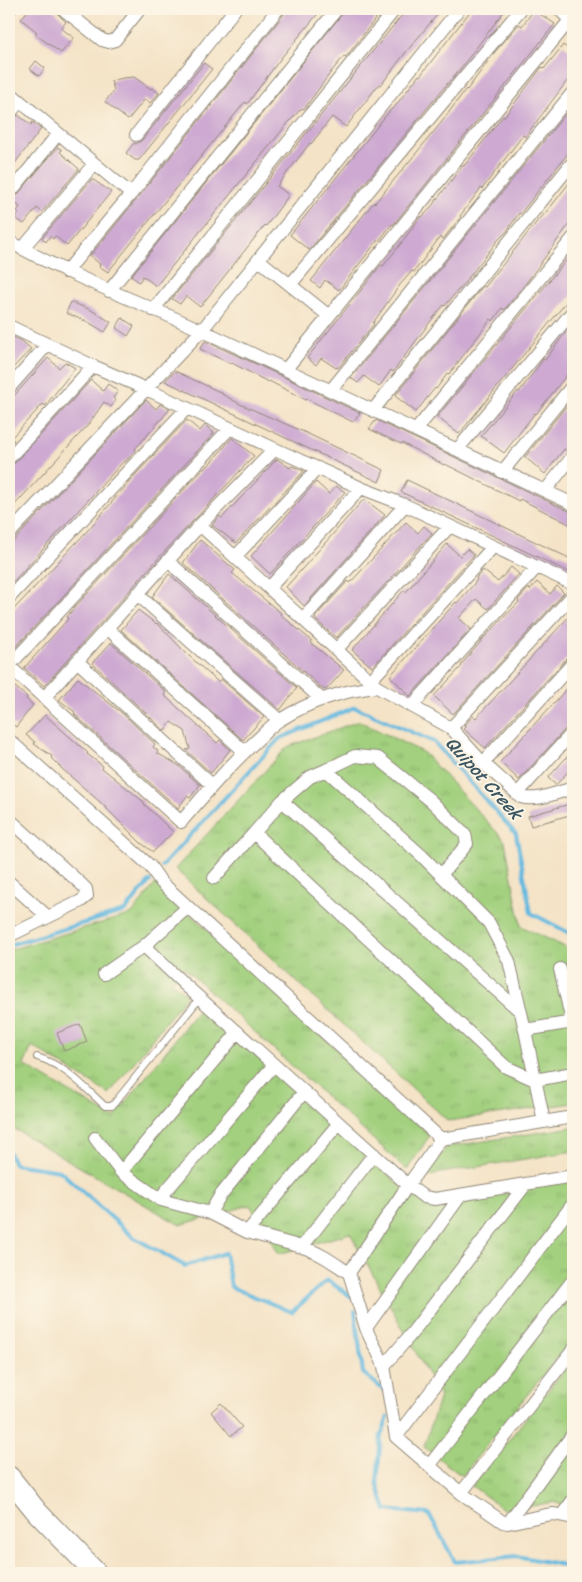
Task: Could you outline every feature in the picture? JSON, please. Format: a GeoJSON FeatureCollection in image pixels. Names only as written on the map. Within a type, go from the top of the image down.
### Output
{"type":"FeatureCollection","features":[{"type":"Feature","properties":{"kind":"highway"},"geometry":{"type":"LineString","coordinates":[[9,1477],[37,1512],[96,1573]]}},
{"type":"Feature","properties":{"kind":"highway"},"geometry":{"type":"LineString","coordinates":[[9,1491],[31,1518],[83,1573]]}},
{"type":"Feature","properties":{"kind":"street"},"geometry":{"type":"LineString","coordinates":[[62,9],[102,40],[109,42],[116,40],[140,9]]}},
{"type":"Feature","properties":{"kind":"street"},"geometry":{"type":"LineString","coordinates":[[136,135],[235,9]]}},
{"type":"Feature","properties":{"kind":"street"},"geometry":{"type":"LineString","coordinates":[[66,272],[131,194],[278,9]]}},
{"type":"Feature","properties":{"kind":"street"},"geometry":{"type":"LineString","coordinates":[[109,291],[337,9]]}},
{"type":"Feature","properties":{"kind":"street"},"geometry":{"type":"LineString","coordinates":[[153,310],[395,9]]}},
{"type":"Feature","properties":{"kind":"street"},"geometry":{"type":"LineString","coordinates":[[9,534],[202,330],[459,9]]}},
{"type":"Feature","properties":{"kind":"street"},"geometry":{"type":"LineString","coordinates":[[290,285],[521,9]]}},
{"type":"Feature","properties":{"kind":"street"},"geometry":{"type":"LineString","coordinates":[[286,369],[572,22],[559,9]]}},
{"type":"Feature","properties":{"kind":"street"},"geometry":{"type":"LineString","coordinates":[[9,92],[131,194]]}},
{"type":"Feature","properties":{"kind":"street"},"geometry":{"type":"LineString","coordinates":[[331,390],[573,92]]}},
{"type":"Feature","properties":{"kind":"street"},"geometry":{"type":"LineString","coordinates":[[9,114],[20,101]]}},
{"type":"Feature","properties":{"kind":"street"},"geometry":{"type":"LineString","coordinates":[[9,194],[58,134]]}},
{"type":"Feature","properties":{"kind":"street"},"geometry":{"type":"LineString","coordinates":[[374,409],[573,162]]}},
{"type":"Feature","properties":{"kind":"street"},"geometry":{"type":"LineString","coordinates":[[22,249],[94,164]]}},
{"type":"Feature","properties":{"kind":"street"},"geometry":{"type":"LineString","coordinates":[[416,430],[573,238]]}},
{"type":"Feature","properties":{"kind":"street"},"geometry":{"type":"LineString","coordinates":[[9,241],[66,272],[202,330],[374,409],[502,472],[573,504]]}},
{"type":"Feature","properties":{"kind":"street"},"geometry":{"type":"LineString","coordinates":[[259,260],[329,316]]}},
{"type":"Feature","properties":{"kind":"street"},"geometry":{"type":"LineString","coordinates":[[457,450],[573,311]]}},
{"type":"Feature","properties":{"kind":"street"},"geometry":{"type":"LineString","coordinates":[[9,326],[361,488],[406,505],[573,584]]}},
{"type":"Feature","properties":{"kind":"street"},"geometry":{"type":"LineString","coordinates":[[9,388],[47,345]]}},
{"type":"Feature","properties":{"kind":"street"},"geometry":{"type":"LineString","coordinates":[[9,458],[93,366]]}},
{"type":"Feature","properties":{"kind":"street"},"geometry":{"type":"LineString","coordinates":[[502,472],[573,385]]}},
{"type":"Feature","properties":{"kind":"street"},"geometry":{"type":"LineString","coordinates":[[9,598],[187,408]]}},
{"type":"Feature","properties":{"kind":"street"},"geometry":{"type":"LineString","coordinates":[[230,428],[9,666],[181,822],[212,785],[279,720],[321,699],[374,684],[493,547]]}},
{"type":"Feature","properties":{"kind":"street"},"geometry":{"type":"LineString","coordinates":[[44,698],[200,525],[275,449]]}},
{"type":"Feature","properties":{"kind":"street"},"geometry":{"type":"LineString","coordinates":[[545,491],[573,456]]}},
{"type":"Feature","properties":{"kind":"street"},"geometry":{"type":"LineString","coordinates":[[235,557],[318,468]]}},
{"type":"Feature","properties":{"kind":"street"},"geometry":{"type":"LineString","coordinates":[[269,588],[361,488]]}},
{"type":"Feature","properties":{"kind":"street"},"geometry":{"type":"LineString","coordinates":[[303,619],[406,505]]}},
{"type":"Feature","properties":{"kind":"street"},"geometry":{"type":"LineString","coordinates":[[200,525],[374,684],[451,728],[483,763],[517,794],[532,799],[573,788]]}},
{"type":"Feature","properties":{"kind":"street"},"geometry":{"type":"LineString","coordinates":[[337,649],[450,526]]}},
{"type":"Feature","properties":{"kind":"street"},"geometry":{"type":"LineString","coordinates":[[168,561],[321,699]]}},
{"type":"Feature","properties":{"kind":"street"},"geometry":{"type":"LineString","coordinates":[[412,706],[537,567]]}},
{"type":"Feature","properties":{"kind":"street"},"geometry":{"type":"LineString","coordinates":[[138,594],[279,720]]}},
{"type":"Feature","properties":{"kind":"street"},"geometry":{"type":"LineString","coordinates":[[451,728],[573,595]]}},
{"type":"Feature","properties":{"kind":"street"},"geometry":{"type":"LineString","coordinates":[[107,628],[245,752]]}},
{"type":"Feature","properties":{"kind":"street"},"geometry":{"type":"LineString","coordinates":[[77,660],[212,785]]}},
{"type":"Feature","properties":{"kind":"street"},"geometry":{"type":"LineString","coordinates":[[483,763],[573,663]]}},
{"type":"Feature","properties":{"kind":"street"},"geometry":{"type":"LineString","coordinates":[[517,794],[573,732]]}},
{"type":"Feature","properties":{"kind":"street"},"geometry":{"type":"LineString","coordinates":[[9,740],[150,866],[162,882],[188,907],[441,1139]]}},
{"type":"Feature","properties":{"kind":"street"},"geometry":{"type":"LineString","coordinates":[[214,878],[282,801],[310,777],[355,756],[378,758],[430,800],[465,834],[467,844],[441,875]]}},
{"type":"Feature","properties":{"kind":"street"},"geometry":{"type":"LineString","coordinates":[[326,770],[421,855],[489,924],[509,961],[544,1122]]}},
{"type":"Feature","properties":{"kind":"street"},"geometry":{"type":"LineString","coordinates":[[282,801],[520,1011]]}},
{"type":"Feature","properties":{"kind":"street"},"geometry":{"type":"LineString","coordinates":[[9,819],[86,889],[87,896],[9,936]]}},
{"type":"Feature","properties":{"kind":"street"},"geometry":{"type":"LineString","coordinates":[[254,833],[506,1067],[535,1080],[573,1073]]}},
{"type":"Feature","properties":{"kind":"street"},"geometry":{"type":"LineString","coordinates":[[9,882],[48,917]]}},
{"type":"Feature","properties":{"kind":"street"},"geometry":{"type":"LineString","coordinates":[[104,974],[144,946],[188,907]]}},
{"type":"Feature","properties":{"kind":"street"},"geometry":{"type":"LineString","coordinates":[[144,946],[408,1185],[424,1196],[435,1199],[573,1176]]}},
{"type":"Feature","properties":{"kind":"street"},"geometry":{"type":"LineString","coordinates":[[525,1030],[573,1022],[560,969]]}},
{"type":"Feature","properties":{"kind":"street"},"geometry":{"type":"LineString","coordinates":[[121,1172],[238,1032]]}},
{"type":"Feature","properties":{"kind":"street"},"geometry":{"type":"LineString","coordinates":[[161,1200],[165,1192],[274,1065]]}},
{"type":"Feature","properties":{"kind":"street"},"geometry":{"type":"LineString","coordinates":[[210,1213],[220,1196],[304,1092]]}},
{"type":"Feature","properties":{"kind":"street"},"geometry":{"type":"LineString","coordinates":[[349,1273],[441,1139],[573,1117]]}},
{"type":"Feature","properties":{"kind":"street"},"geometry":{"type":"LineString","coordinates":[[247,1232],[340,1123]]}},
{"type":"Feature","properties":{"kind":"street"},"geometry":{"type":"LineString","coordinates":[[95,1138],[121,1172],[161,1200],[210,1213],[247,1232],[311,1250],[334,1262],[349,1273],[370,1341],[379,1352],[384,1366],[396,1437],[462,1493],[499,1520],[508,1523],[546,1515],[568,1517],[573,1500]]}},
{"type":"Feature","properties":{"kind":"street"},"geometry":{"type":"LineString","coordinates":[[302,1247],[374,1154]]}},
{"type":"Feature","properties":{"kind":"street"},"geometry":{"type":"LineString","coordinates":[[384,1366],[412,1333],[526,1184]]}},
{"type":"Feature","properties":{"kind":"street"},"geometry":{"type":"LineString","coordinates":[[366,1328],[461,1195]]}},
{"type":"Feature","properties":{"kind":"street"},"geometry":{"type":"LineString","coordinates":[[396,1437],[573,1204]]}},
{"type":"Feature","properties":{"kind":"street"},"geometry":{"type":"LineString","coordinates":[[429,1466],[573,1280]]}},
{"type":"Feature","properties":{"kind":"street"},"geometry":{"type":"LineString","coordinates":[[462,1493],[573,1350]]}},
{"type":"Feature","properties":{"kind":"street"},"geometry":{"type":"LineString","coordinates":[[508,1523],[573,1434]]}},
{"type":"Feature","properties":{"kind":"lane"},"geometry":{"type":"LineString","coordinates":[[37,1057],[50,1061],[67,1071],[105,1106],[112,1106],[200,998]]}},
{"type":"Feature","properties":{"kind":"green space"},"geometry":{"type":"Polygon","coordinates":[[[359,721],[424,753],[505,841],[521,926],[573,951],[573,1103],[448,1121],[175,869],[287,747],[359,721]]]}},
{"type":"Feature","properties":{"kind":"green space"},"geometry":{"type":"Polygon","coordinates":[[[156,883],[430,1135],[407,1170],[183,967],[172,982],[187,995],[109,1094],[32,1046],[24,1065],[114,1118],[201,1006],[415,1199],[573,1176],[573,1338],[462,1476],[424,1447],[440,1396],[350,1233],[279,1254],[250,1205],[180,1225],[9,1126],[9,950],[132,914],[156,883]]]}},
{"type":"Feature","properties":{"kind":"green space"},"geometry":{"type":"Polygon","coordinates":[[[573,1127],[573,1151],[441,1173],[421,1179],[447,1147],[573,1127]]]}},
{"type":"Feature","properties":{"kind":"green space"},"geometry":{"type":"Polygon","coordinates":[[[573,1359],[573,1508],[553,1502],[506,1511],[472,1486],[573,1359]]]}},
{"type":"Feature","properties":{"kind":"building"},"geometry":{"type":"Polygon","coordinates":[[[29,9],[53,9],[66,22],[61,28],[74,38],[61,53],[35,34],[37,32],[21,19],[29,9]]]}},
{"type":"Feature","properties":{"kind":"building"},"geometry":{"type":"Polygon","coordinates":[[[286,9],[322,9],[281,58],[247,104],[245,102],[108,272],[99,266],[100,264],[90,256],[284,14],[286,9]]]}},
{"type":"Feature","properties":{"kind":"building"},"geometry":{"type":"Polygon","coordinates":[[[346,9],[383,9],[346,57],[344,56],[331,72],[304,109],[302,108],[288,123],[156,286],[143,276],[139,282],[131,276],[346,9]]]}},
{"type":"Feature","properties":{"kind":"building"},"geometry":{"type":"Polygon","coordinates":[[[407,9],[442,9],[381,85],[379,84],[346,127],[332,117],[310,143],[277,186],[289,195],[200,307],[186,296],[180,304],[172,299],[407,9]]]}},
{"type":"Feature","properties":{"kind":"building"},"geometry":{"type":"Polygon","coordinates":[[[472,9],[506,9],[463,65],[309,250],[290,235],[420,76],[472,9]]]}},
{"type":"Feature","properties":{"kind":"building"},"geometry":{"type":"Polygon","coordinates":[[[534,10],[555,24],[393,225],[378,240],[339,290],[325,280],[320,288],[311,281],[374,202],[441,123],[494,53],[519,24],[522,26],[534,10]]]}},
{"type":"Feature","properties":{"kind":"building"},"geometry":{"type":"Polygon","coordinates":[[[563,45],[573,52],[573,73],[525,137],[523,135],[481,188],[461,217],[443,239],[440,237],[414,272],[412,271],[399,286],[374,324],[338,368],[321,358],[316,365],[307,358],[381,265],[383,266],[396,250],[421,216],[428,211],[463,165],[504,117],[542,67],[544,69],[563,45]]]}},
{"type":"Feature","properties":{"kind":"building"},"geometry":{"type":"Polygon","coordinates":[[[36,61],[45,68],[39,76],[30,69],[36,61]]]}},
{"type":"Feature","properties":{"kind":"building"},"geometry":{"type":"Polygon","coordinates":[[[204,63],[212,69],[139,160],[135,160],[126,153],[134,143],[136,144],[142,140],[204,63]]]}},
{"type":"Feature","properties":{"kind":"building"},"geometry":{"type":"Polygon","coordinates":[[[134,77],[159,93],[150,103],[145,99],[128,120],[105,102],[114,90],[111,81],[134,77]]]}},
{"type":"Feature","properties":{"kind":"building"},"geometry":{"type":"Polygon","coordinates":[[[573,105],[573,147],[459,290],[430,322],[393,372],[391,370],[379,387],[364,376],[358,383],[351,378],[573,105]]]}},
{"type":"Feature","properties":{"kind":"building"},"geometry":{"type":"Polygon","coordinates":[[[18,115],[31,125],[32,122],[41,129],[9,171],[9,124],[18,115]]]}},
{"type":"Feature","properties":{"kind":"building"},"geometry":{"type":"Polygon","coordinates":[[[58,147],[62,150],[60,152],[79,169],[42,212],[37,208],[24,224],[15,218],[19,213],[17,211],[20,207],[12,201],[58,147]]]}},
{"type":"Feature","properties":{"kind":"building"},"geometry":{"type":"Polygon","coordinates":[[[573,178],[573,219],[526,283],[504,310],[502,308],[493,321],[491,319],[449,374],[416,412],[395,396],[573,178]]]}},
{"type":"Feature","properties":{"kind":"building"},"geometry":{"type":"Polygon","coordinates":[[[92,179],[111,192],[67,246],[55,236],[53,239],[50,236],[46,242],[42,238],[92,179]]]}},
{"type":"Feature","properties":{"kind":"building"},"geometry":{"type":"Polygon","coordinates":[[[573,252],[573,294],[459,434],[437,417],[573,252]]]}},
{"type":"Feature","properties":{"kind":"building"},"geometry":{"type":"Polygon","coordinates":[[[71,302],[91,310],[111,322],[105,332],[88,322],[66,313],[71,302]]]}},
{"type":"Feature","properties":{"kind":"building"},"geometry":{"type":"Polygon","coordinates":[[[122,318],[134,326],[128,336],[116,328],[122,318]]]}},
{"type":"Feature","properties":{"kind":"building"},"geometry":{"type":"Polygon","coordinates":[[[573,323],[573,367],[504,453],[481,436],[519,392],[573,323]]]}},
{"type":"Feature","properties":{"kind":"building"},"geometry":{"type":"Polygon","coordinates":[[[9,335],[22,341],[31,349],[9,372],[9,335]]]}},
{"type":"Feature","properties":{"kind":"building"},"geometry":{"type":"Polygon","coordinates":[[[205,341],[360,413],[353,422],[200,349],[205,341]]]}},
{"type":"Feature","properties":{"kind":"building"},"geometry":{"type":"Polygon","coordinates":[[[48,358],[59,368],[65,362],[75,368],[45,406],[43,404],[11,438],[14,440],[9,446],[9,396],[13,397],[48,358]]]}},
{"type":"Feature","properties":{"kind":"building"},"geometry":{"type":"Polygon","coordinates":[[[175,371],[222,393],[240,404],[384,470],[379,482],[165,381],[175,371]]]}},
{"type":"Feature","properties":{"kind":"building"},"geometry":{"type":"Polygon","coordinates":[[[91,380],[103,391],[108,384],[118,391],[113,398],[116,400],[111,407],[104,402],[88,425],[9,511],[9,466],[15,463],[91,380]]]}},
{"type":"Feature","properties":{"kind":"building"},"geometry":{"type":"Polygon","coordinates":[[[573,398],[573,448],[567,451],[564,449],[545,474],[525,457],[573,398]]]}},
{"type":"Feature","properties":{"kind":"building"},"geometry":{"type":"Polygon","coordinates":[[[146,400],[156,409],[160,404],[170,409],[136,450],[9,586],[9,546],[146,400]]]}},
{"type":"Feature","properties":{"kind":"building"},"geometry":{"type":"Polygon","coordinates":[[[187,420],[200,431],[205,425],[214,433],[12,651],[9,649],[9,615],[187,420]]]}},
{"type":"Feature","properties":{"kind":"building"},"geometry":{"type":"Polygon","coordinates":[[[376,420],[573,513],[573,526],[520,499],[519,501],[402,443],[369,429],[376,420]]]}},
{"type":"Feature","properties":{"kind":"building"},"geometry":{"type":"Polygon","coordinates":[[[232,438],[254,456],[164,552],[44,686],[24,668],[68,619],[67,617],[74,608],[232,438]]]}},
{"type":"Feature","properties":{"kind":"building"},"geometry":{"type":"Polygon","coordinates":[[[277,459],[290,468],[292,466],[304,471],[236,543],[212,525],[220,516],[222,518],[277,459]]]}},
{"type":"Feature","properties":{"kind":"building"},"geometry":{"type":"Polygon","coordinates":[[[407,480],[573,560],[573,574],[401,492],[407,480]]]}},
{"type":"Feature","properties":{"kind":"building"},"geometry":{"type":"Polygon","coordinates":[[[316,482],[329,494],[336,486],[345,492],[270,574],[251,556],[316,482]]]}},
{"type":"Feature","properties":{"kind":"building"},"geometry":{"type":"Polygon","coordinates":[[[364,499],[385,515],[304,606],[286,587],[364,499]]]}},
{"type":"Feature","properties":{"kind":"building"},"geometry":{"type":"Polygon","coordinates":[[[406,522],[418,533],[424,526],[432,533],[336,638],[315,619],[316,616],[348,581],[350,583],[406,522]]]}},
{"type":"Feature","properties":{"kind":"building"},"geometry":{"type":"Polygon","coordinates":[[[200,540],[235,570],[232,573],[281,613],[312,641],[311,643],[344,670],[327,689],[324,690],[183,563],[200,540]]]}},
{"type":"Feature","properties":{"kind":"building"},"geometry":{"type":"Polygon","coordinates":[[[447,544],[460,556],[467,549],[474,555],[372,667],[352,650],[404,590],[406,592],[447,544]]]}},
{"type":"Feature","properties":{"kind":"building"},"geometry":{"type":"Polygon","coordinates":[[[511,567],[519,574],[488,609],[476,599],[459,618],[471,629],[410,696],[390,676],[474,584],[476,578],[483,570],[498,582],[511,567]]]}},
{"type":"Feature","properties":{"kind":"building"},"geometry":{"type":"Polygon","coordinates":[[[169,574],[297,688],[280,710],[152,597],[169,574]]]}},
{"type":"Feature","properties":{"kind":"building"},"geometry":{"type":"Polygon","coordinates":[[[537,582],[550,594],[557,586],[564,593],[453,714],[434,696],[462,666],[483,639],[519,602],[518,600],[537,582]]]}},
{"type":"Feature","properties":{"kind":"building"},"geometry":{"type":"Polygon","coordinates":[[[138,610],[157,623],[218,682],[221,679],[264,717],[243,740],[121,630],[138,610]]]}},
{"type":"Feature","properties":{"kind":"building"},"geometry":{"type":"Polygon","coordinates":[[[573,612],[573,653],[485,748],[464,729],[467,726],[465,725],[473,716],[476,718],[573,612]]]}},
{"type":"Feature","properties":{"kind":"building"},"geometry":{"type":"Polygon","coordinates":[[[111,643],[166,692],[164,695],[217,743],[220,740],[230,750],[211,773],[186,750],[190,749],[185,731],[171,722],[165,731],[92,663],[111,643]]]}},
{"type":"Feature","properties":{"kind":"building"},"geometry":{"type":"Polygon","coordinates":[[[78,678],[123,714],[155,744],[153,747],[158,751],[157,753],[178,765],[200,785],[190,798],[187,796],[178,808],[74,714],[75,712],[59,700],[78,678]]]}},
{"type":"Feature","properties":{"kind":"building"},"geometry":{"type":"Polygon","coordinates":[[[9,682],[27,697],[26,699],[33,705],[16,727],[9,721],[9,682]]]}},
{"type":"Feature","properties":{"kind":"building"},"geometry":{"type":"Polygon","coordinates":[[[573,682],[573,722],[519,780],[500,762],[573,682]]]}},
{"type":"Feature","properties":{"kind":"building"},"geometry":{"type":"Polygon","coordinates":[[[45,715],[87,754],[103,766],[102,768],[144,802],[173,832],[153,852],[61,768],[51,758],[52,756],[34,744],[35,742],[26,735],[45,715]]]}},
{"type":"Feature","properties":{"kind":"building"},"geometry":{"type":"Polygon","coordinates":[[[573,750],[573,766],[556,785],[548,778],[573,750]]]}},
{"type":"Feature","properties":{"kind":"building"},"geometry":{"type":"Polygon","coordinates":[[[573,803],[573,814],[531,826],[528,816],[573,803]]]}},
{"type":"Feature","properties":{"kind":"building"},"geometry":{"type":"Polygon","coordinates":[[[80,1024],[87,1042],[64,1051],[57,1033],[80,1024]]]}},
{"type":"Feature","properties":{"kind":"building"},"geometry":{"type":"Polygon","coordinates":[[[221,1403],[242,1427],[231,1436],[211,1412],[221,1403]]]}},
{"type":"Feature","properties":{"kind":"waterway","name":"Quipot Creek"},"geometry":{"type":"LineString","coordinates":[[162,866],[279,739],[355,707],[434,742],[516,834],[531,913],[573,935]]}},
{"type":"Feature","properties":{"kind":"waterway","name":"Quipot Creek"},"geometry":{"type":"LineString","coordinates":[[9,945],[125,911],[150,881]]}},
{"type":"Feature","properties":{"kind":"waterway"},"geometry":{"type":"LineString","coordinates":[[9,1152],[14,1164],[60,1171],[133,1237],[185,1266],[225,1253],[231,1287],[292,1312],[327,1280],[352,1297]]}},
{"type":"Feature","properties":{"kind":"waterway"},"geometry":{"type":"LineString","coordinates":[[355,1311],[363,1373],[385,1391]]}},
{"type":"Feature","properties":{"kind":"waterway"},"geometry":{"type":"LineString","coordinates":[[388,1417],[381,1436],[377,1483],[386,1510],[429,1514],[455,1562],[517,1556],[573,1567]]}}]}
